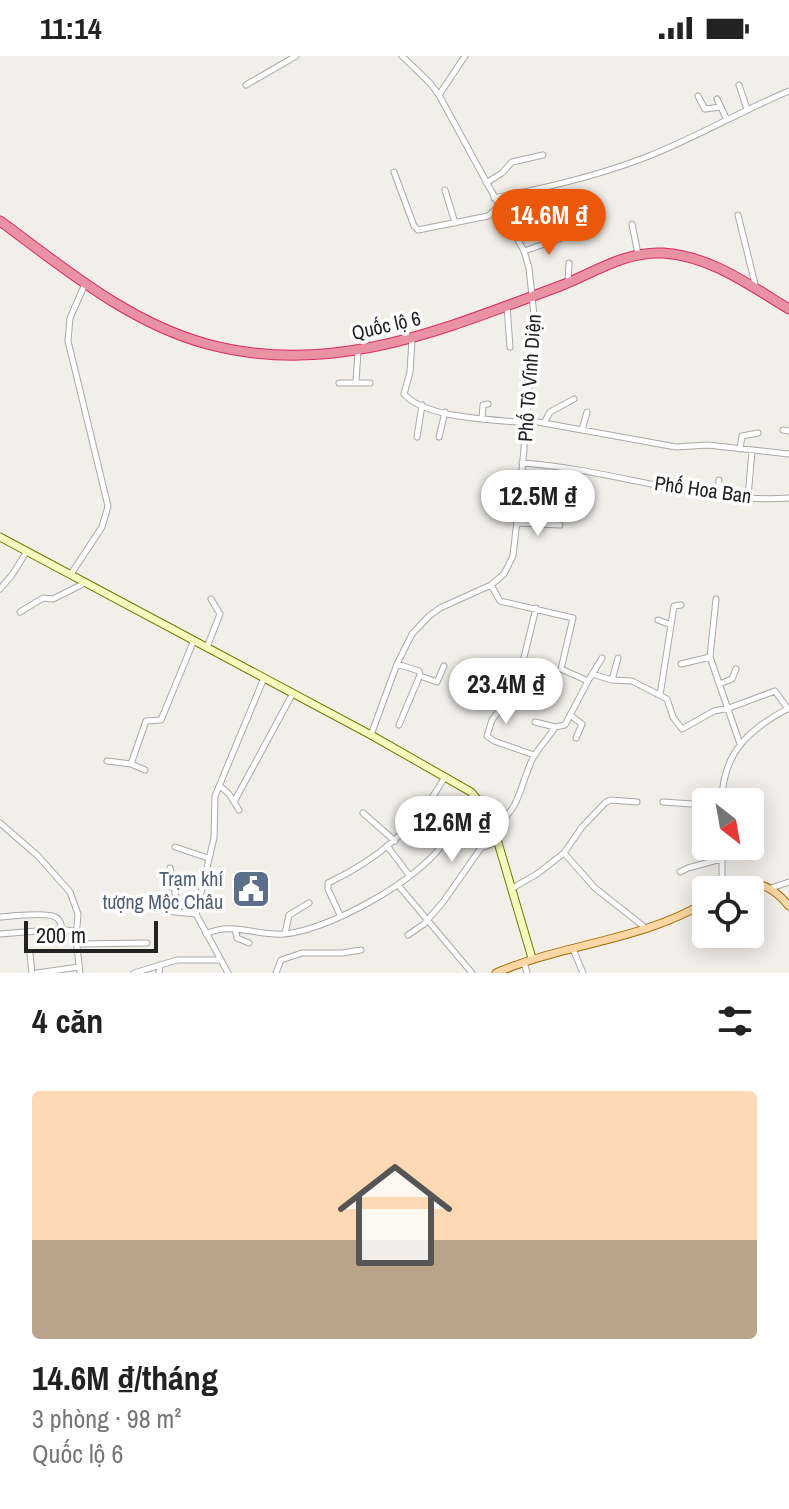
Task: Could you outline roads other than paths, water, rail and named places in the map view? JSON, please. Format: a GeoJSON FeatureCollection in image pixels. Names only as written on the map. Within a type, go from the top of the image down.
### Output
{"type":"FeatureCollection","features":[{"type":"Feature","properties":{"kind":"highway","name":"Quốc lộ 6"},"geometry":{"type":"LineString","coordinates":[[0,221],[85,284],[153,324],[210,345],[268,355],[312,356],[358,351],[412,339],[568,283],[620,259],[638,255],[666,254],[702,260],[789,309]]}},
{"type":"Feature","properties":{"kind":"main road"},"geometry":{"type":"LineString","coordinates":[[764,886],[771,888],[789,906]]}},
{"type":"Feature","properties":{"kind":"main road"},"geometry":{"type":"LineString","coordinates":[[496,973],[532,958],[647,930],[692,910]]}},
{"type":"Feature","properties":{"kind":"street"},"geometry":{"type":"LineString","coordinates":[[246,85],[296,56]]}},
{"type":"Feature","properties":{"kind":"street","name":"Phố Tô Vĩnh Diện"},"geometry":{"type":"LineString","coordinates":[[402,56],[439,95],[524,251],[534,294],[533,358],[517,523],[510,563],[504,574],[491,585]]}},
{"type":"Feature","properties":{"kind":"street"},"geometry":{"type":"LineString","coordinates":[[439,95],[465,56]]}},
{"type":"Feature","properties":{"kind":"street"},"geometry":{"type":"LineString","coordinates":[[739,85],[747,109]]}},
{"type":"Feature","properties":{"kind":"street"},"geometry":{"type":"LineString","coordinates":[[494,198],[558,185],[617,167],[676,144],[789,91]]}},
{"type":"Feature","properties":{"kind":"street"},"geometry":{"type":"LineString","coordinates":[[698,96],[705,109],[721,107]]}},
{"type":"Feature","properties":{"kind":"street"},"geometry":{"type":"LineString","coordinates":[[717,99],[726,118]]}},
{"type":"Feature","properties":{"kind":"street"},"geometry":{"type":"LineString","coordinates":[[486,183],[512,162],[543,155]]}},
{"type":"Feature","properties":{"kind":"street"},"geometry":{"type":"LineString","coordinates":[[394,172],[417,229],[423,231],[491,215],[499,206]]}},
{"type":"Feature","properties":{"kind":"street"},"geometry":{"type":"LineString","coordinates":[[445,190],[455,223]]}},
{"type":"Feature","properties":{"kind":"street"},"geometry":{"type":"LineString","coordinates":[[738,215],[756,290]]}},
{"type":"Feature","properties":{"kind":"street"},"geometry":{"type":"LineString","coordinates":[[632,224],[638,255]]}},
{"type":"Feature","properties":{"kind":"street"},"geometry":{"type":"LineString","coordinates":[[524,251],[565,237]]}},
{"type":"Feature","properties":{"kind":"street"},"geometry":{"type":"LineString","coordinates":[[568,283],[569,263]]}},
{"type":"Feature","properties":{"kind":"street"},"geometry":{"type":"LineString","coordinates":[[71,574],[102,527],[108,506],[68,341],[70,318],[85,284]]}},
{"type":"Feature","properties":{"kind":"street"},"geometry":{"type":"LineString","coordinates":[[507,305],[510,347]]}},
{"type":"Feature","properties":{"kind":"street"},"geometry":{"type":"LineString","coordinates":[[412,339],[410,372],[404,394],[428,409],[482,419],[544,423],[676,447],[708,445],[789,454]]}},
{"type":"Feature","properties":{"kind":"street"},"geometry":{"type":"LineString","coordinates":[[356,382],[358,351]]}},
{"type":"Feature","properties":{"kind":"street"},"geometry":{"type":"LineString","coordinates":[[339,383],[370,383]]}},
{"type":"Feature","properties":{"kind":"street"},"geometry":{"type":"LineString","coordinates":[[544,423],[550,412],[574,399]]}},
{"type":"Feature","properties":{"kind":"street"},"geometry":{"type":"LineString","coordinates":[[417,437],[422,404]]}},
{"type":"Feature","properties":{"kind":"street"},"geometry":{"type":"LineString","coordinates":[[482,419],[483,405],[488,404]]}},
{"type":"Feature","properties":{"kind":"street"},"geometry":{"type":"LineString","coordinates":[[439,437],[445,412]]}},
{"type":"Feature","properties":{"kind":"street"},"geometry":{"type":"LineString","coordinates":[[582,430],[587,412]]}},
{"type":"Feature","properties":{"kind":"street"},"geometry":{"type":"LineString","coordinates":[[740,450],[742,436],[758,433]]}},
{"type":"Feature","properties":{"kind":"street"},"geometry":{"type":"LineString","coordinates":[[748,497],[752,451]]}},
{"type":"Feature","properties":{"kind":"street","name":"Phố Hoa Ban"},"geometry":{"type":"LineString","coordinates":[[522,463],[718,494],[789,498]]}},
{"type":"Feature","properties":{"kind":"street"},"geometry":{"type":"LineString","coordinates":[[718,494],[719,480]]}},
{"type":"Feature","properties":{"kind":"street"},"geometry":{"type":"LineString","coordinates":[[505,491],[549,491],[550,506]]}},
{"type":"Feature","properties":{"kind":"street"},"geometry":{"type":"LineString","coordinates":[[517,523],[560,525]]}},
{"type":"Feature","properties":{"kind":"street"},"geometry":{"type":"LineString","coordinates":[[0,537],[371,735],[446,777],[477,799],[493,826],[532,958]]}},
{"type":"Feature","properties":{"kind":"street"},"geometry":{"type":"LineString","coordinates":[[0,589],[27,551]]}},
{"type":"Feature","properties":{"kind":"street"},"geometry":{"type":"LineString","coordinates":[[20,612],[43,598],[52,600],[86,582]]}},
{"type":"Feature","properties":{"kind":"street"},"geometry":{"type":"LineString","coordinates":[[371,735],[397,664],[412,634],[429,616],[491,585],[500,601],[573,618],[561,669],[588,681]]}},
{"type":"Feature","properties":{"kind":"street"},"geometry":{"type":"LineString","coordinates":[[207,647],[220,614],[211,599]]}},
{"type":"Feature","properties":{"kind":"street"},"geometry":{"type":"LineString","coordinates":[[716,599],[710,657],[740,744]]}},
{"type":"Feature","properties":{"kind":"street"},"geometry":{"type":"LineString","coordinates":[[660,695],[674,606],[681,605]]}},
{"type":"Feature","properties":{"kind":"street"},"geometry":{"type":"LineString","coordinates":[[519,678],[536,608]]}},
{"type":"Feature","properties":{"kind":"street"},"geometry":{"type":"LineString","coordinates":[[658,620],[671,625]]}},
{"type":"Feature","properties":{"kind":"street"},"geometry":{"type":"LineString","coordinates":[[131,764],[144,723],[161,720],[194,640]]}},
{"type":"Feature","properties":{"kind":"street"},"geometry":{"type":"LineString","coordinates":[[681,664],[710,657]]}},
{"type":"Feature","properties":{"kind":"street"},"geometry":{"type":"LineString","coordinates":[[535,722],[555,727],[565,725],[602,658]]}},
{"type":"Feature","properties":{"kind":"street"},"geometry":{"type":"LineString","coordinates":[[612,680],[618,658]]}},
{"type":"Feature","properties":{"kind":"street"},"geometry":{"type":"LineString","coordinates":[[397,664],[419,671],[420,676],[399,725]]}},
{"type":"Feature","properties":{"kind":"street"},"geometry":{"type":"LineString","coordinates":[[420,676],[437,682],[444,666]]}},
{"type":"Feature","properties":{"kind":"street"},"geometry":{"type":"LineString","coordinates":[[719,684],[732,679],[736,669]]}},
{"type":"Feature","properties":{"kind":"street"},"geometry":{"type":"LineString","coordinates":[[592,674],[612,680],[632,681],[669,700],[673,717],[682,729],[714,711],[777,691],[788,708],[747,735],[740,744],[723,788]]}},
{"type":"Feature","properties":{"kind":"street"},"geometry":{"type":"LineString","coordinates":[[228,973],[196,914],[214,838],[214,802],[264,678]]}},
{"type":"Feature","properties":{"kind":"street"},"geometry":{"type":"LineString","coordinates":[[506,684],[487,736],[534,755]]}},
{"type":"Feature","properties":{"kind":"street"},"geometry":{"type":"LineString","coordinates":[[234,802],[293,693]]}},
{"type":"Feature","properties":{"kind":"street"},"geometry":{"type":"LineString","coordinates":[[570,715],[582,724],[576,738]]}},
{"type":"Feature","properties":{"kind":"street"},"geometry":{"type":"LineString","coordinates":[[493,826],[505,818],[519,797],[534,755],[555,727]]}},
{"type":"Feature","properties":{"kind":"street"},"geometry":{"type":"LineString","coordinates":[[737,729],[747,735]]}},
{"type":"Feature","properties":{"kind":"street"},"geometry":{"type":"LineString","coordinates":[[107,761],[131,764],[145,770]]}},
{"type":"Feature","properties":{"kind":"street"},"geometry":{"type":"LineString","coordinates":[[340,915],[328,883],[358,868],[395,841],[418,817],[446,777]]}},
{"type":"Feature","properties":{"kind":"street"},"geometry":{"type":"LineString","coordinates":[[220,786],[239,810]]}},
{"type":"Feature","properties":{"kind":"street"},"geometry":{"type":"LineString","coordinates":[[510,889],[537,874],[564,853],[582,827],[605,803],[610,800],[637,802]]}},
{"type":"Feature","properties":{"kind":"street"},"geometry":{"type":"LineString","coordinates":[[663,802],[692,804]]}},
{"type":"Feature","properties":{"kind":"street"},"geometry":{"type":"LineString","coordinates":[[206,934],[220,928],[285,934],[368,904],[398,885],[441,847],[453,804]]}},
{"type":"Feature","properties":{"kind":"street"},"geometry":{"type":"LineString","coordinates":[[363,813],[395,841]]}},
{"type":"Feature","properties":{"kind":"street"},"geometry":{"type":"LineString","coordinates":[[0,823],[38,856],[70,892],[77,908],[80,970],[35,973],[30,954]]}},
{"type":"Feature","properties":{"kind":"street"},"geometry":{"type":"LineString","coordinates":[[408,935],[427,920],[451,892],[477,852],[497,842]]}},
{"type":"Feature","properties":{"kind":"street"},"geometry":{"type":"LineString","coordinates":[[175,847],[208,858]]}},
{"type":"Feature","properties":{"kind":"street"},"geometry":{"type":"LineString","coordinates":[[388,847],[409,875]]}},
{"type":"Feature","properties":{"kind":"street"},"geometry":{"type":"LineString","coordinates":[[564,853],[595,888],[647,930]]}},
{"type":"Feature","properties":{"kind":"street"},"geometry":{"type":"LineString","coordinates":[[680,872],[717,860]]}},
{"type":"Feature","properties":{"kind":"street"},"geometry":{"type":"LineString","coordinates":[[170,868],[179,912]]}},
{"type":"Feature","properties":{"kind":"street"},"geometry":{"type":"LineString","coordinates":[[771,888],[789,882]]}},
{"type":"Feature","properties":{"kind":"street"},"geometry":{"type":"LineString","coordinates":[[164,883],[175,889]]}},
{"type":"Feature","properties":{"kind":"street"},"geometry":{"type":"LineString","coordinates":[[398,885],[472,973]]}},
{"type":"Feature","properties":{"kind":"street"},"geometry":{"type":"LineString","coordinates":[[285,934],[290,913],[309,903]]}},
{"type":"Feature","properties":{"kind":"street"},"geometry":{"type":"LineString","coordinates":[[165,911],[196,914]]}},
{"type":"Feature","properties":{"kind":"street"},"geometry":{"type":"LineString","coordinates":[[0,917],[28,914],[52,916],[58,919],[62,929]]}},
{"type":"Feature","properties":{"kind":"street"},"geometry":{"type":"LineString","coordinates":[[0,934],[62,929],[77,932]]}},
{"type":"Feature","properties":{"kind":"street"},"geometry":{"type":"LineString","coordinates":[[235,929],[237,938],[249,943]]}},
{"type":"Feature","properties":{"kind":"street"},"geometry":{"type":"LineString","coordinates":[[77,944],[147,943]]}},
{"type":"Feature","properties":{"kind":"street"},"geometry":{"type":"LineString","coordinates":[[573,948],[583,973]]}},
{"type":"Feature","properties":{"kind":"street"},"geometry":{"type":"LineString","coordinates":[[276,973],[278,963],[295,954],[361,950]]}},
{"type":"Feature","properties":{"kind":"street"},"geometry":{"type":"LineString","coordinates":[[134,973],[185,959],[219,960]]}},
{"type":"Feature","properties":{"kind":"street"},"geometry":{"type":"LineString","coordinates":[[523,961],[527,973]]}},
{"type":"Feature","properties":{"kind":"street"},"geometry":{"type":"LineString","coordinates":[[159,973],[160,965]]}},
{"type":"Feature","properties":{"kind":"place","name":"Trạm khí tượng Mộc Châu"},"geometry":{"type":"Point","coordinates":[251,889]}}]}
